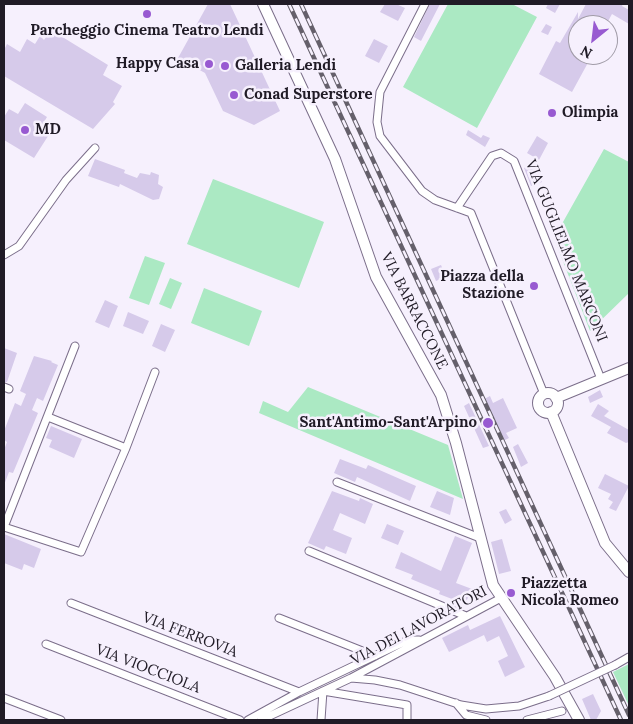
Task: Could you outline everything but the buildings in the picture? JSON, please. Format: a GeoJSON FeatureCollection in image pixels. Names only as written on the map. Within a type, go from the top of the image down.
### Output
{"type":"FeatureCollection","features":[{"type":"Feature","properties":{"kind":"street","name":"VIA BARRACCONE"},"geometry":{"type":"LineString","coordinates":[[262,4],[335,159],[376,277],[441,395],[456,443],[493,585],[555,677],[579,720]]}},
{"type":"Feature","properties":{"kind":"street"},"geometry":{"type":"LineString","coordinates":[[425,4],[383,83],[380,92],[378,129],[380,136],[417,187],[435,200],[471,213],[544,394]]}},
{"type":"Feature","properties":{"kind":"street"},"geometry":{"type":"LineString","coordinates":[[4,255],[19,246],[66,180],[95,148]]}},
{"type":"Feature","properties":{"kind":"street","name":"VIA GUGLIELMO MARCONI"},"geometry":{"type":"LineString","coordinates":[[456,208],[492,156],[501,153],[514,161],[601,379]]}},
{"type":"Feature","properties":{"kind":"street"},"geometry":{"type":"LineString","coordinates":[[75,346],[4,527],[81,552],[126,448],[155,372]]}},
{"type":"Feature","properties":{"kind":"street"},"geometry":{"type":"LineString","coordinates":[[556,398],[629,368]]}},
{"type":"Feature","properties":{"kind":"street"},"geometry":{"type":"LineString","coordinates":[[544,394],[552,394],[556,398],[557,406],[551,412]]}},
{"type":"Feature","properties":{"kind":"street"},"geometry":{"type":"LineString","coordinates":[[544,394],[539,400],[538,405],[543,411],[551,412]]}},
{"type":"Feature","properties":{"kind":"street"},"geometry":{"type":"LineString","coordinates":[[551,412],[605,543],[629,572]]}},
{"type":"Feature","properties":{"kind":"street"},"geometry":{"type":"LineString","coordinates":[[48,417],[126,448]]}},
{"type":"Feature","properties":{"kind":"street"},"geometry":{"type":"LineString","coordinates":[[337,482],[480,538]]}},
{"type":"Feature","properties":{"kind":"street"},"geometry":{"type":"LineString","coordinates":[[309,551],[466,616]]}},
{"type":"Feature","properties":{"kind":"street","name":"VIA DEI LAVORATORI"},"geometry":{"type":"LineString","coordinates":[[261,720],[351,678],[501,598]]}},
{"type":"Feature","properties":{"kind":"street","name":"VIA FERROVIA"},"geometry":{"type":"LineString","coordinates":[[71,603],[299,692]]}},
{"type":"Feature","properties":{"kind":"street"},"geometry":{"type":"LineString","coordinates":[[280,618],[375,656]]}},
{"type":"Feature","properties":{"kind":"street"},"geometry":{"type":"LineString","coordinates":[[248,720],[299,692],[408,640],[422,640]]}},
{"type":"Feature","properties":{"kind":"street","name":"VIA VIOCCIOLA"},"geometry":{"type":"LineString","coordinates":[[46,644],[240,720]]}},
{"type":"Feature","properties":{"kind":"street"},"geometry":{"type":"LineString","coordinates":[[351,678],[400,685],[456,703],[486,709],[503,709],[549,696],[629,657]]}},
{"type":"Feature","properties":{"kind":"street"},"geometry":{"type":"LineString","coordinates":[[321,720],[323,690],[407,705],[407,720]]}},
{"type":"Feature","properties":{"kind":"street"},"geometry":{"type":"LineString","coordinates":[[4,698],[61,720]]}},
{"type":"Feature","properties":{"kind":"street"},"geometry":{"type":"LineString","coordinates":[[456,703],[466,714],[486,720]]}},
{"type":"Feature","properties":{"kind":"street"},"geometry":{"type":"LineString","coordinates":[[527,720],[562,711]]}},
{"type":"Feature","properties":{"kind":"green space"},"geometry":{"type":"Polygon","coordinates":[[[448,4],[512,4],[537,17],[477,128],[403,87],[448,4]]]}},
{"type":"Feature","properties":{"kind":"green space"},"geometry":{"type":"Polygon","coordinates":[[[604,149],[629,162],[629,293],[590,331],[554,238],[604,149]]]}},
{"type":"Feature","properties":{"kind":"green space"},"geometry":{"type":"Polygon","coordinates":[[[213,179],[324,222],[299,288],[187,244],[213,179]]]}},
{"type":"Feature","properties":{"kind":"green space"},"geometry":{"type":"Polygon","coordinates":[[[145,256],[165,263],[149,305],[129,298],[145,256]]]}},
{"type":"Feature","properties":{"kind":"green space"},"geometry":{"type":"Polygon","coordinates":[[[170,278],[182,283],[171,309],[159,304],[170,278]]]}},
{"type":"Feature","properties":{"kind":"green space"},"geometry":{"type":"Polygon","coordinates":[[[204,288],[262,311],[249,346],[191,323],[204,288]]]}},
{"type":"Feature","properties":{"kind":"green space"},"geometry":{"type":"Polygon","coordinates":[[[308,387],[448,445],[463,499],[259,413],[263,401],[288,412],[308,387]]]}},
{"type":"Feature","properties":{"kind":"green space"},"geometry":{"type":"Polygon","coordinates":[[[629,664],[629,706],[613,672],[629,664]]]}},
{"type":"Feature","properties":{"kind":"railway"},"geometry":{"type":"LineString","coordinates":[[289,4],[621,720]]}},
{"type":"Feature","properties":{"kind":"railway"},"geometry":{"type":"LineString","coordinates":[[301,4],[629,715]]}},
{"type":"Feature","properties":{"kind":"place","name":"Parcheggio Cinema Teatro Lendi"},"geometry":{"type":"Point","coordinates":[147,14]}},
{"type":"Feature","properties":{"kind":"place","name":"Happy Casa"},"geometry":{"type":"Point","coordinates":[209,64]}},
{"type":"Feature","properties":{"kind":"place","name":"Galleria Lendi"},"geometry":{"type":"Point","coordinates":[225,66]}},
{"type":"Feature","properties":{"kind":"place","name":"Conad Superstore"},"geometry":{"type":"Point","coordinates":[234,95]}},
{"type":"Feature","properties":{"kind":"place","name":"Olimpia"},"geometry":{"type":"Point","coordinates":[552,113]}},
{"type":"Feature","properties":{"kind":"place","name":"MD"},"geometry":{"type":"Point","coordinates":[25,130]}},
{"type":"Feature","properties":{"kind":"place","name":"Piazza della Stazione"},"geometry":{"type":"Point","coordinates":[534,286]}},
{"type":"Feature","properties":{"kind":"place","name":"Sant'Antimo-Sant'Arpino"},"geometry":{"type":"Point","coordinates":[488,423]}},
{"type":"Feature","properties":{"kind":"place","name":"Piazzetta Nicola Romeo"},"geometry":{"type":"Point","coordinates":[511,593]}}]}
